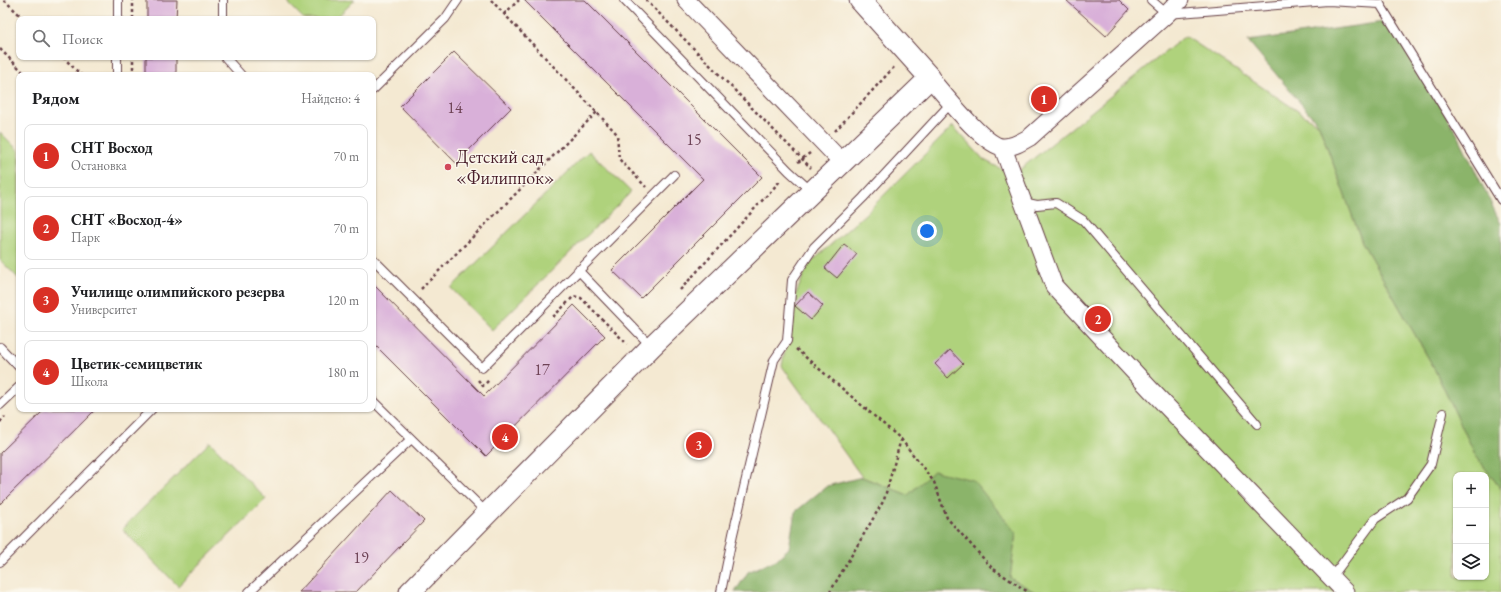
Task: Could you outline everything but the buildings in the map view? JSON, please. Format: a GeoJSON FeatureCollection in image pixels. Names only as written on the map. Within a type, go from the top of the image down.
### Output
{"type":"FeatureCollection","features":[{"type":"Feature","properties":{"kind":"street"},"geometry":{"type":"LineString","coordinates":[[686,0],[842,162]]}},
{"type":"Feature","properties":{"kind":"street"},"geometry":{"type":"LineString","coordinates":[[860,0],[952,102],[969,123],[988,141],[1004,148],[1017,144],[1030,137],[1167,14],[1180,0]]}},
{"type":"Feature","properties":{"kind":"street"},"geometry":{"type":"LineString","coordinates":[[410,592],[652,346],[930,78]]}},
{"type":"Feature","properties":{"kind":"street"},"geometry":{"type":"LineString","coordinates":[[1004,148],[1054,286],[1156,396],[1345,592]]}},
{"type":"Feature","properties":{"kind":"lane"},"geometry":{"type":"LineString","coordinates":[[118,0],[118,16]]}},
{"type":"Feature","properties":{"kind":"lane"},"geometry":{"type":"LineString","coordinates":[[223,0],[224,16]]}},
{"type":"Feature","properties":{"kind":"lane"},"geometry":{"type":"LineString","coordinates":[[376,87],[445,19],[458,0]]}},
{"type":"Feature","properties":{"kind":"lane"},"geometry":{"type":"LineString","coordinates":[[624,0],[789,171],[818,186]]}},
{"type":"Feature","properties":{"kind":"lane"},"geometry":{"type":"LineString","coordinates":[[1151,0],[1167,14],[1328,1],[1381,2],[1501,200]]}},
{"type":"Feature","properties":{"kind":"lane"},"geometry":{"type":"LineString","coordinates":[[117,60],[117,72]]}},
{"type":"Feature","properties":{"kind":"lane"},"geometry":{"type":"LineString","coordinates":[[228,60],[238,72]]}},
{"type":"Feature","properties":{"kind":"lane"},"geometry":{"type":"LineString","coordinates":[[721,592],[733,534],[774,360],[787,341],[792,280],[814,247],[863,198],[952,102]]}},
{"type":"Feature","properties":{"kind":"lane"},"geometry":{"type":"LineString","coordinates":[[376,262],[482,368],[674,175]]}},
{"type":"Feature","properties":{"kind":"lane"},"geometry":{"type":"LineString","coordinates":[[1023,202],[1037,205],[1056,203],[1083,220],[1257,424]]}},
{"type":"Feature","properties":{"kind":"lane"},"geometry":{"type":"LineString","coordinates":[[578,270],[652,346]]}},
{"type":"Feature","properties":{"kind":"lane"},"geometry":{"type":"LineString","coordinates":[[0,347],[16,363]]}},
{"type":"Feature","properties":{"kind":"lane"},"geometry":{"type":"LineString","coordinates":[[0,405],[16,390]]}},
{"type":"Feature","properties":{"kind":"lane"},"geometry":{"type":"LineString","coordinates":[[376,404],[488,514]]}},
{"type":"Feature","properties":{"kind":"lane"},"geometry":{"type":"LineString","coordinates":[[0,562],[149,412]]}},
{"type":"Feature","properties":{"kind":"lane"},"geometry":{"type":"LineString","coordinates":[[1332,577],[1375,519],[1407,498],[1430,464],[1443,413]]}},
{"type":"Feature","properties":{"kind":"lane"},"geometry":{"type":"LineString","coordinates":[[249,592],[411,439]]}},
{"type":"Feature","properties":{"kind":"path"},"geometry":{"type":"LineString","coordinates":[[4,0],[21,16]]}},
{"type":"Feature","properties":{"kind":"path"},"geometry":{"type":"LineString","coordinates":[[133,0],[133,16]]}},
{"type":"Feature","properties":{"kind":"path"},"geometry":{"type":"LineString","coordinates":[[491,0],[617,134],[619,159],[641,182]]}},
{"type":"Feature","properties":{"kind":"path"},"geometry":{"type":"LineString","coordinates":[[504,14],[519,0]]}},
{"type":"Feature","properties":{"kind":"path"},"geometry":{"type":"LineString","coordinates":[[646,0],[818,186]]}},
{"type":"Feature","properties":{"kind":"path"},"geometry":{"type":"LineString","coordinates":[[0,49],[23,72]]}},
{"type":"Feature","properties":{"kind":"path"},"geometry":{"type":"LineString","coordinates":[[66,60],[78,72]]}},
{"type":"Feature","properties":{"kind":"path"},"geometry":{"type":"LineString","coordinates":[[133,60],[133,72]]}},
{"type":"Feature","properties":{"kind":"path"},"geometry":{"type":"LineString","coordinates":[[412,298],[597,112]]}},
{"type":"Feature","properties":{"kind":"path"},"geometry":{"type":"LineString","coordinates":[[787,341],[900,439],[934,482],[947,518],[992,568],[1028,592]]}},
{"type":"Feature","properties":{"kind":"path"},"geometry":{"type":"LineString","coordinates":[[830,592],[884,500],[900,439]]}},
{"type":"Feature","properties":{"kind":"green space"},"geometry":{"type":"Polygon","coordinates":[[[288,0],[355,0],[338,16],[301,16],[290,5],[288,0]]]}},
{"type":"Feature","properties":{"kind":"green space"},"geometry":{"type":"Polygon","coordinates":[[[1391,21],[1459,137],[1501,224],[1501,489],[1476,456],[1433,366],[1362,242],[1319,125],[1248,41],[1391,21]]]}},
{"type":"Feature","properties":{"kind":"green space"},"geometry":{"type":"Polygon","coordinates":[[[1185,36],[1319,125],[1362,242],[1433,366],[1476,456],[1488,472],[1453,472],[1453,580],[1489,580],[1489,473],[1501,489],[1501,592],[1035,592],[1010,578],[1016,533],[934,471],[908,495],[862,477],[782,366],[795,296],[808,265],[865,214],[953,126],[984,160],[1013,175],[1185,36]]]}},
{"type":"Feature","properties":{"kind":"green space"},"geometry":{"type":"Polygon","coordinates":[[[0,132],[16,148],[16,276],[0,260],[0,132]]]}},
{"type":"Feature","properties":{"kind":"green space"},"geometry":{"type":"Polygon","coordinates":[[[589,151],[631,192],[492,330],[451,288],[589,151]]]}},
{"type":"Feature","properties":{"kind":"green space"},"geometry":{"type":"Polygon","coordinates":[[[210,442],[266,499],[178,586],[122,529],[210,442]]]}},
{"type":"Feature","properties":{"kind":"green space"},"geometry":{"type":"Polygon","coordinates":[[[934,471],[973,480],[1016,533],[1010,578],[1035,592],[735,592],[748,572],[776,560],[789,548],[795,512],[827,486],[862,477],[908,495],[934,471]]]}},
{"type":"Feature","properties":{"kind":"place","name":"СНТ Восход"},"geometry":{"type":"Point","coordinates":[1044,99]}},
{"type":"Feature","properties":{"kind":"place","name":"Детский сад «Филиппок»"},"geometry":{"type":"Point","coordinates":[448,167]}},
{"type":"Feature","properties":{"kind":"place","name":"СНТ «Восход-4»"},"geometry":{"type":"Point","coordinates":[1098,319]}},
{"type":"Feature","properties":{"kind":"place","name":"Цветик-семицветик"},"geometry":{"type":"Point","coordinates":[505,437]}},
{"type":"Feature","properties":{"kind":"place","name":"Училище олимпийского резерва"},"geometry":{"type":"Point","coordinates":[699,445]}}]}
